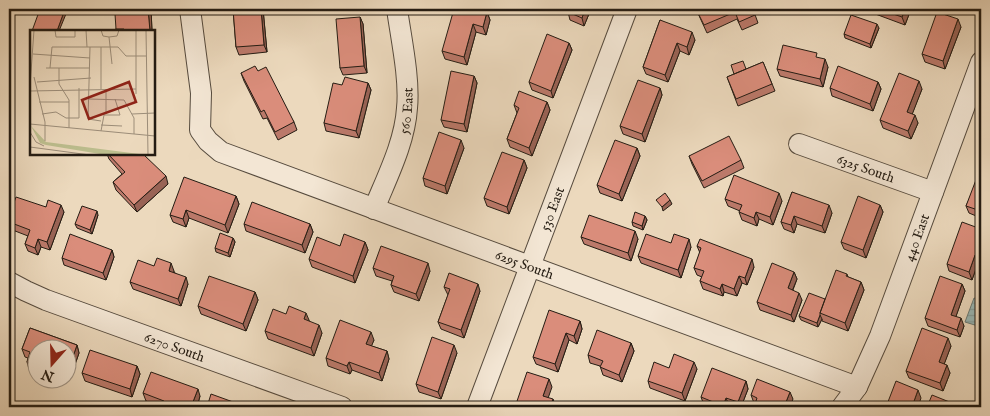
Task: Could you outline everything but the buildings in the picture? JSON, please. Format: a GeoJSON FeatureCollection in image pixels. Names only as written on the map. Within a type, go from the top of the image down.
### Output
{"type":"FeatureCollection","features":[{"type":"Feature","properties":{"kind":"street","name":"6295 South"},"geometry":{"type":"LineString","coordinates":[[190,9],[201,93],[200,130],[208,141],[221,152],[857,387]]}},
{"type":"Feature","properties":{"kind":"street","name":"560 East"},"geometry":{"type":"LineString","coordinates":[[374,209],[398,148],[407,107],[397,9]]}},
{"type":"Feature","properties":{"kind":"street","name":"530 East"},"geometry":{"type":"LineString","coordinates":[[477,407],[627,9]]}},
{"type":"Feature","properties":{"kind":"street","name":"440 East"},"geometry":{"type":"LineString","coordinates":[[842,407],[857,387],[880,336],[981,62]]}},
{"type":"Feature","properties":{"kind":"street","name":"6325 South"},"geometry":{"type":"LineString","coordinates":[[799,144],[933,192]]}},
{"type":"Feature","properties":{"kind":"street","name":"6270 South"},"geometry":{"type":"LineString","coordinates":[[9,282],[46,300],[342,407]]}},
{"type":"Feature","properties":{"kind":"lane"},"geometry":{"type":"LineString","coordinates":[[9,14],[11,9]]}},
{"type":"Feature","properties":{"kind":"water"},"geometry":{"type":"Polygon","coordinates":[[[974,298],[981,300],[981,316],[978,326],[965,322],[974,298]]]}}]}
